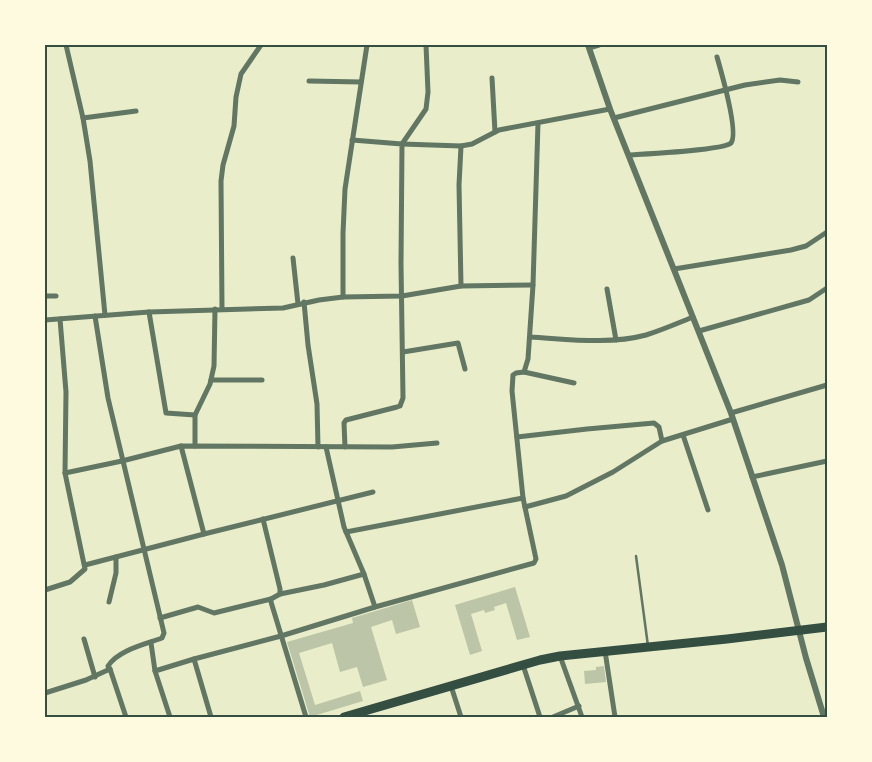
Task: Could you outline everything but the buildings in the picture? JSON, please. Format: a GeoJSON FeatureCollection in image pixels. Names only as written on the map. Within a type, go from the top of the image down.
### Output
{"type":"FeatureCollection","features":[{"type":"Feature","properties":{"kind":"highway"},"geometry":{"type":"LineString","coordinates":[[348,716],[560,656],[827,627]]}},
{"type":"Feature","properties":{"kind":"street"},"geometry":{"type":"LineString","coordinates":[[66,45],[83,118],[90,161],[105,315]]}},
{"type":"Feature","properties":{"kind":"street"},"geometry":{"type":"LineString","coordinates":[[222,309],[221,181],[223,165],[234,126],[236,97],[241,74],[261,45]]}},
{"type":"Feature","properties":{"kind":"street"},"geometry":{"type":"LineString","coordinates":[[343,297],[345,198],[367,45]]}},
{"type":"Feature","properties":{"kind":"street"},"geometry":{"type":"LineString","coordinates":[[345,447],[344,423],[346,420],[400,406],[403,398],[402,144],[426,109],[428,92],[426,45]]}},
{"type":"Feature","properties":{"kind":"street"},"geometry":{"type":"LineString","coordinates":[[599,45],[588,47],[610,108],[732,416],[782,565],[824,717]]}},
{"type":"Feature","properties":{"kind":"street"},"geometry":{"type":"LineString","coordinates":[[630,155],[711,148],[730,144],[734,138],[726,89],[716,57]]}},
{"type":"Feature","properties":{"kind":"street"},"geometry":{"type":"LineString","coordinates":[[492,78],[495,132]]}},
{"type":"Feature","properties":{"kind":"street"},"geometry":{"type":"LineString","coordinates":[[309,81],[361,82]]}},
{"type":"Feature","properties":{"kind":"street"},"geometry":{"type":"LineString","coordinates":[[614,118],[726,89],[766,81],[798,82]]}},
{"type":"Feature","properties":{"kind":"street"},"geometry":{"type":"LineString","coordinates":[[352,140],[461,146],[472,144],[495,132],[610,108]]}},
{"type":"Feature","properties":{"kind":"street"},"geometry":{"type":"LineString","coordinates":[[83,118],[136,111]]}},
{"type":"Feature","properties":{"kind":"street"},"geometry":{"type":"LineString","coordinates":[[524,372],[528,359],[533,286],[538,123]]}},
{"type":"Feature","properties":{"kind":"street"},"geometry":{"type":"LineString","coordinates":[[461,146],[459,185],[461,286]]}},
{"type":"Feature","properties":{"kind":"street"},"geometry":{"type":"LineString","coordinates":[[674,269],[791,250],[806,246],[827,232]]}},
{"type":"Feature","properties":{"kind":"street"},"geometry":{"type":"LineString","coordinates":[[293,258],[317,404],[318,447]]}},
{"type":"Feature","properties":{"kind":"street"},"geometry":{"type":"LineString","coordinates":[[45,320],[149,312],[283,308],[301,303],[343,297],[402,296],[461,286],[533,286]]}},
{"type":"Feature","properties":{"kind":"street"},"geometry":{"type":"LineString","coordinates":[[607,288],[616,340]]}},
{"type":"Feature","properties":{"kind":"street"},"geometry":{"type":"LineString","coordinates":[[699,331],[809,300],[827,288]]}},
{"type":"Feature","properties":{"kind":"street"},"geometry":{"type":"LineString","coordinates":[[45,296],[56,296]]}},
{"type":"Feature","properties":{"kind":"street"},"geometry":{"type":"LineString","coordinates":[[195,446],[195,415],[211,380],[214,366],[215,309]]}},
{"type":"Feature","properties":{"kind":"street"},"geometry":{"type":"LineString","coordinates":[[149,312],[166,413],[195,415]]}},
{"type":"Feature","properties":{"kind":"street"},"geometry":{"type":"LineString","coordinates":[[96,316],[108,398],[164,633],[162,638],[124,653],[108,666],[126,717]]}},
{"type":"Feature","properties":{"kind":"street"},"geometry":{"type":"LineString","coordinates":[[530,337],[616,340],[646,335],[693,317]]}},
{"type":"Feature","properties":{"kind":"street"},"geometry":{"type":"LineString","coordinates":[[45,590],[70,582],[85,569],[65,473],[66,392],[60,319]]}},
{"type":"Feature","properties":{"kind":"street"},"geometry":{"type":"LineString","coordinates":[[403,352],[458,343],[465,369]]}},
{"type":"Feature","properties":{"kind":"street"},"geometry":{"type":"LineString","coordinates":[[155,671],[534,562],[536,559],[523,498],[512,379],[516,373],[524,372],[574,383]]}},
{"type":"Feature","properties":{"kind":"street"},"geometry":{"type":"LineString","coordinates":[[211,380],[262,380]]}},
{"type":"Feature","properties":{"kind":"street"},"geometry":{"type":"LineString","coordinates":[[525,506],[566,496],[613,472],[662,441],[827,385]]}},
{"type":"Feature","properties":{"kind":"street"},"geometry":{"type":"LineString","coordinates":[[517,437],[654,423],[659,427],[662,441]]}},
{"type":"Feature","properties":{"kind":"street"},"geometry":{"type":"LineString","coordinates":[[683,435],[708,510]]}},
{"type":"Feature","properties":{"kind":"street"},"geometry":{"type":"LineString","coordinates":[[65,473],[181,446],[392,448],[437,442]]}},
{"type":"Feature","properties":{"kind":"street"},"geometry":{"type":"LineString","coordinates":[[181,446],[204,534]]}},
{"type":"Feature","properties":{"kind":"street"},"geometry":{"type":"LineString","coordinates":[[326,447],[346,532],[364,574],[375,607]]}},
{"type":"Feature","properties":{"kind":"street"},"geometry":{"type":"LineString","coordinates":[[752,477],[827,461]]}},
{"type":"Feature","properties":{"kind":"street"},"geometry":{"type":"LineString","coordinates":[[85,565],[373,492]]}},
{"type":"Feature","properties":{"kind":"street"},"geometry":{"type":"LineString","coordinates":[[346,532],[523,498]]}},
{"type":"Feature","properties":{"kind":"street"},"geometry":{"type":"LineString","coordinates":[[264,519],[280,594]]}},
{"type":"Feature","properties":{"kind":"street"},"geometry":{"type":"LineString","coordinates":[[109,602],[116,573],[116,557]]}},
{"type":"Feature","properties":{"kind":"street"},"geometry":{"type":"LineString","coordinates":[[160,618],[198,607],[214,613],[271,599],[280,594],[364,574]]}},
{"type":"Feature","properties":{"kind":"street"},"geometry":{"type":"LineString","coordinates":[[271,599],[306,717]]}},
{"type":"Feature","properties":{"kind":"street"},"geometry":{"type":"LineString","coordinates":[[84,639],[94,677]]}},
{"type":"Feature","properties":{"kind":"street"},"geometry":{"type":"LineString","coordinates":[[151,642],[155,671],[170,717]]}},
{"type":"Feature","properties":{"kind":"street"},"geometry":{"type":"LineString","coordinates":[[605,651],[615,717]]}},
{"type":"Feature","properties":{"kind":"street"},"geometry":{"type":"LineString","coordinates":[[560,656],[582,717]]}},
{"type":"Feature","properties":{"kind":"street"},"geometry":{"type":"LineString","coordinates":[[194,659],[211,717]]}},
{"type":"Feature","properties":{"kind":"street"},"geometry":{"type":"LineString","coordinates":[[523,665],[540,717]]}},
{"type":"Feature","properties":{"kind":"street"},"geometry":{"type":"LineString","coordinates":[[45,693],[94,677],[110,669]]}},
{"type":"Feature","properties":{"kind":"street"},"geometry":{"type":"LineString","coordinates":[[451,686],[460,717]]}},
{"type":"Feature","properties":{"kind":"street"},"geometry":{"type":"LineString","coordinates":[[553,717],[579,706]]}},
{"type":"Feature","properties":{"kind":"lane"},"geometry":{"type":"LineString","coordinates":[[636,556],[648,647]]}}]}
